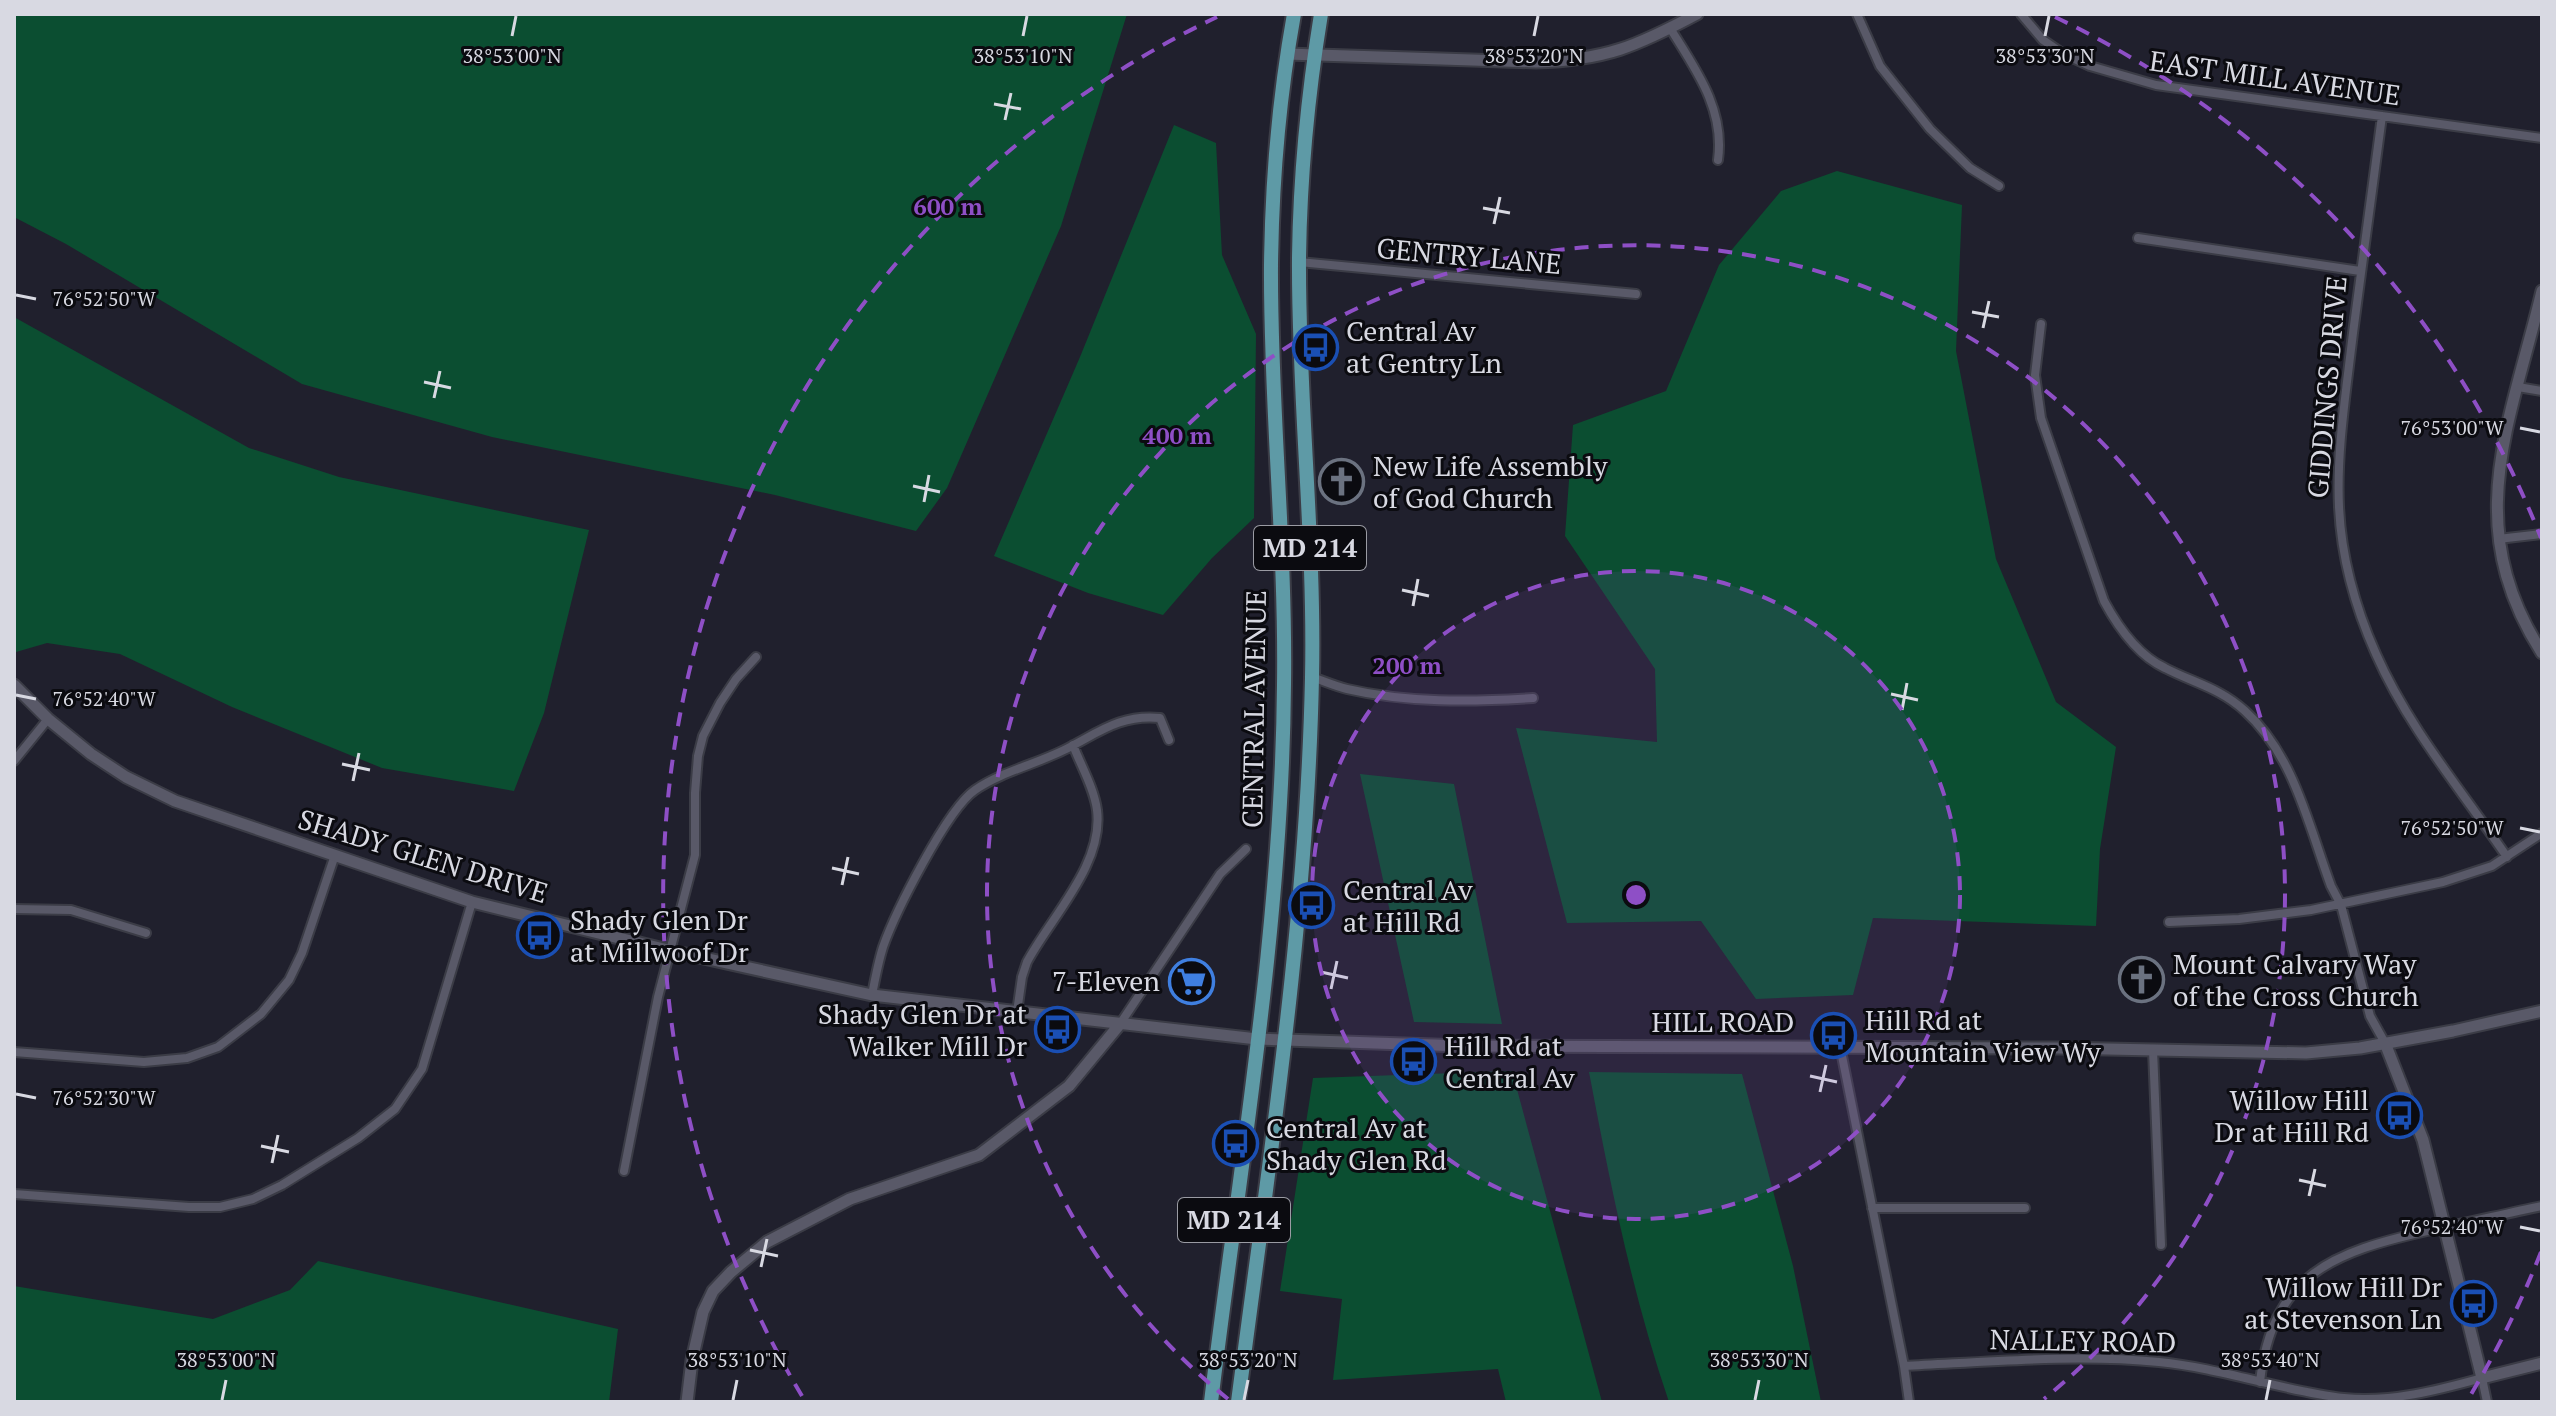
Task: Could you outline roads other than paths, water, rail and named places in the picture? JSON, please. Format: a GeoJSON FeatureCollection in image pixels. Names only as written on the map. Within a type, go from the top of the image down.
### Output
{"type":"FeatureCollection","features":[{"type":"Feature","properties":{"kind":"main road","name":"CENTRAL AVENUE"},"geometry":{"type":"LineString","coordinates":[[1211,1402],[1274,895],[1284,684],[1271,269],[1276,152],[1294,14]]}},
{"type":"Feature","properties":{"kind":"main road","name":"CENTRAL AVENUE"},"geometry":{"type":"LineString","coordinates":[[1238,1402],[1303,856],[1312,677],[1299,262],[1302,177],[1321,14]]}},
{"type":"Feature","properties":{"kind":"street"},"geometry":{"type":"LineString","coordinates":[[1287,54],[1536,62],[1572,60],[1623,49],[1697,14]]}},
{"type":"Feature","properties":{"kind":"street"},"geometry":{"type":"LineString","coordinates":[[1857,14],[1880,66],[1930,129],[1970,168],[1999,186]]}},
{"type":"Feature","properties":{"kind":"street","name":"EAST MILL AVENUE"},"geometry":{"type":"LineString","coordinates":[[2021,14],[2053,48],[2075,60],[2109,73],[2180,90],[2542,138]]}},
{"type":"Feature","properties":{"kind":"street"},"geometry":{"type":"LineString","coordinates":[[1670,28],[1700,77],[1716,112],[1720,135],[1718,160]]}},
{"type":"Feature","properties":{"kind":"street","name":"GIDDINGS DRIVE"},"geometry":{"type":"LineString","coordinates":[[2382,116],[2360,271],[2337,481],[2339,526],[2349,580],[2376,654],[2394,690],[2507,857]]}},
{"type":"Feature","properties":{"kind":"street"},"geometry":{"type":"LineString","coordinates":[[2138,238],[2360,271]]}},
{"type":"Feature","properties":{"kind":"street","name":"GENTRY LANE"},"geometry":{"type":"LineString","coordinates":[[1299,262],[1636,294]]}},
{"type":"Feature","properties":{"kind":"street"},"geometry":{"type":"LineString","coordinates":[[2542,291],[2518,387],[2496,499],[2498,539],[2515,604],[2542,653]]}},
{"type":"Feature","properties":{"kind":"street"},"geometry":{"type":"LineString","coordinates":[[2041,324],[2035,375],[2041,418],[2104,601],[2119,627],[2149,658],[2214,689],[2246,712],[2271,738],[2285,763],[2341,905],[2370,1016],[2385,1043],[2423,1140],[2487,1402]]}},
{"type":"Feature","properties":{"kind":"street"},"geometry":{"type":"LineString","coordinates":[[2518,387],[2542,391]]}},
{"type":"Feature","properties":{"kind":"street"},"geometry":{"type":"LineString","coordinates":[[2498,539],[2542,534]]}},
{"type":"Feature","properties":{"kind":"street"},"geometry":{"type":"LineString","coordinates":[[624,1171],[657,1003],[695,855],[696,771],[703,736],[728,690],[756,657]]}},
{"type":"Feature","properties":{"kind":"street"},"geometry":{"type":"LineString","coordinates":[[1312,677],[1343,688],[1404,698],[1460,701],[1533,698]]}},
{"type":"Feature","properties":{"kind":"street","name":"SHADY GLEN DRIVE"},"geometry":{"type":"LineString","coordinates":[[14,685],[48,719],[91,754],[152,791],[472,902],[672,951],[872,995],[1283,1041]]}},
{"type":"Feature","properties":{"kind":"street"},"geometry":{"type":"LineString","coordinates":[[872,995],[885,943],[920,871],[960,804],[987,784],[1073,745],[1117,721],[1139,716],[1160,718],[1169,740]]}},
{"type":"Feature","properties":{"kind":"street"},"geometry":{"type":"LineString","coordinates":[[14,761],[48,719]]}},
{"type":"Feature","properties":{"kind":"street"},"geometry":{"type":"LineString","coordinates":[[1017,1012],[1027,962],[1086,866],[1095,840],[1096,804],[1073,745]]}},
{"type":"Feature","properties":{"kind":"street"},"geometry":{"type":"LineString","coordinates":[[2169,922],[2272,916],[2341,905],[2458,878],[2507,857],[2542,833]]}},
{"type":"Feature","properties":{"kind":"street"},"geometry":{"type":"LineString","coordinates":[[687,1402],[692,1360],[703,1312],[713,1291],[731,1272],[767,1242],[850,1199],[979,1155],[1069,1086],[1120,1024],[1220,874],[1246,849]]}},
{"type":"Feature","properties":{"kind":"street"},"geometry":{"type":"LineString","coordinates":[[14,1052],[144,1062],[187,1058],[218,1047],[261,1014],[289,980],[302,953],[335,855]]}},
{"type":"Feature","properties":{"kind":"street"},"geometry":{"type":"LineString","coordinates":[[14,1194],[220,1207],[253,1199],[282,1185],[358,1138],[395,1109],[422,1069],[472,902]]}},
{"type":"Feature","properties":{"kind":"street"},"geometry":{"type":"LineString","coordinates":[[14,909],[71,910],[146,933]]}},
{"type":"Feature","properties":{"kind":"street","name":"HILL ROAD"},"geometry":{"type":"LineString","coordinates":[[1283,1041],[1464,1046],[1840,1046],[2306,1053],[2478,1027],[2542,1011]]}},
{"type":"Feature","properties":{"kind":"street"},"geometry":{"type":"LineString","coordinates":[[1840,1046],[1909,1402]]}},
{"type":"Feature","properties":{"kind":"street"},"geometry":{"type":"LineString","coordinates":[[2153,1050],[2161,1245]]}},
{"type":"Feature","properties":{"kind":"street"},"geometry":{"type":"LineString","coordinates":[[2260,1382],[2265,1351],[2280,1314],[2297,1288],[2316,1270],[2356,1249],[2542,1206]]}},
{"type":"Feature","properties":{"kind":"street"},"geometry":{"type":"LineString","coordinates":[[1872,1208],[2025,1208]]}},
{"type":"Feature","properties":{"kind":"street","name":"NALLEY ROAD"},"geometry":{"type":"LineString","coordinates":[[1904,1366],[2038,1359],[2144,1361],[2182,1365],[2356,1400],[2433,1390],[2542,1363]]}},
{"type":"Feature","properties":{"kind":"place","name":"Central Av at Gentry Ln"},"geometry":{"type":"Point","coordinates":[1315,347]}},
{"type":"Feature","properties":{"kind":"place","name":"New Life Assembly of God Church"},"geometry":{"type":"Point","coordinates":[1342,482]}},
{"type":"Feature","properties":{"kind":"place","name":"Central Av at Hill Rd"},"geometry":{"type":"Point","coordinates":[1312,906]}},
{"type":"Feature","properties":{"kind":"place","name":"Shady Glen Dr at Millwoof Dr"},"geometry":{"type":"Point","coordinates":[539,936]}},
{"type":"Feature","properties":{"kind":"place","name":"Mount Calvary Way of the Cross Church"},"geometry":{"type":"Point","coordinates":[2142,980]}},
{"type":"Feature","properties":{"kind":"place","name":"7-Eleven"},"geometry":{"type":"Point","coordinates":[1191,981]}},
{"type":"Feature","properties":{"kind":"place","name":"Shady Glen Dr at Walker Mill Dr"},"geometry":{"type":"Point","coordinates":[1058,1030]}},
{"type":"Feature","properties":{"kind":"place","name":"Hill Rd at Mountain View Wy"},"geometry":{"type":"Point","coordinates":[1834,1036]}},
{"type":"Feature","properties":{"kind":"place","name":"Hill Rd at Central Av"},"geometry":{"type":"Point","coordinates":[1414,1062]}},
{"type":"Feature","properties":{"kind":"place","name":"Willow Hill Dr at Hill Rd"},"geometry":{"type":"Point","coordinates":[2400,1116]}},
{"type":"Feature","properties":{"kind":"place","name":"Central Av at Shady Glen Rd"},"geometry":{"type":"Point","coordinates":[1235,1144]}},
{"type":"Feature","properties":{"kind":"place","name":"Willow Hill Dr at Stevenson Ln"},"geometry":{"type":"Point","coordinates":[2473,1303]}}]}
